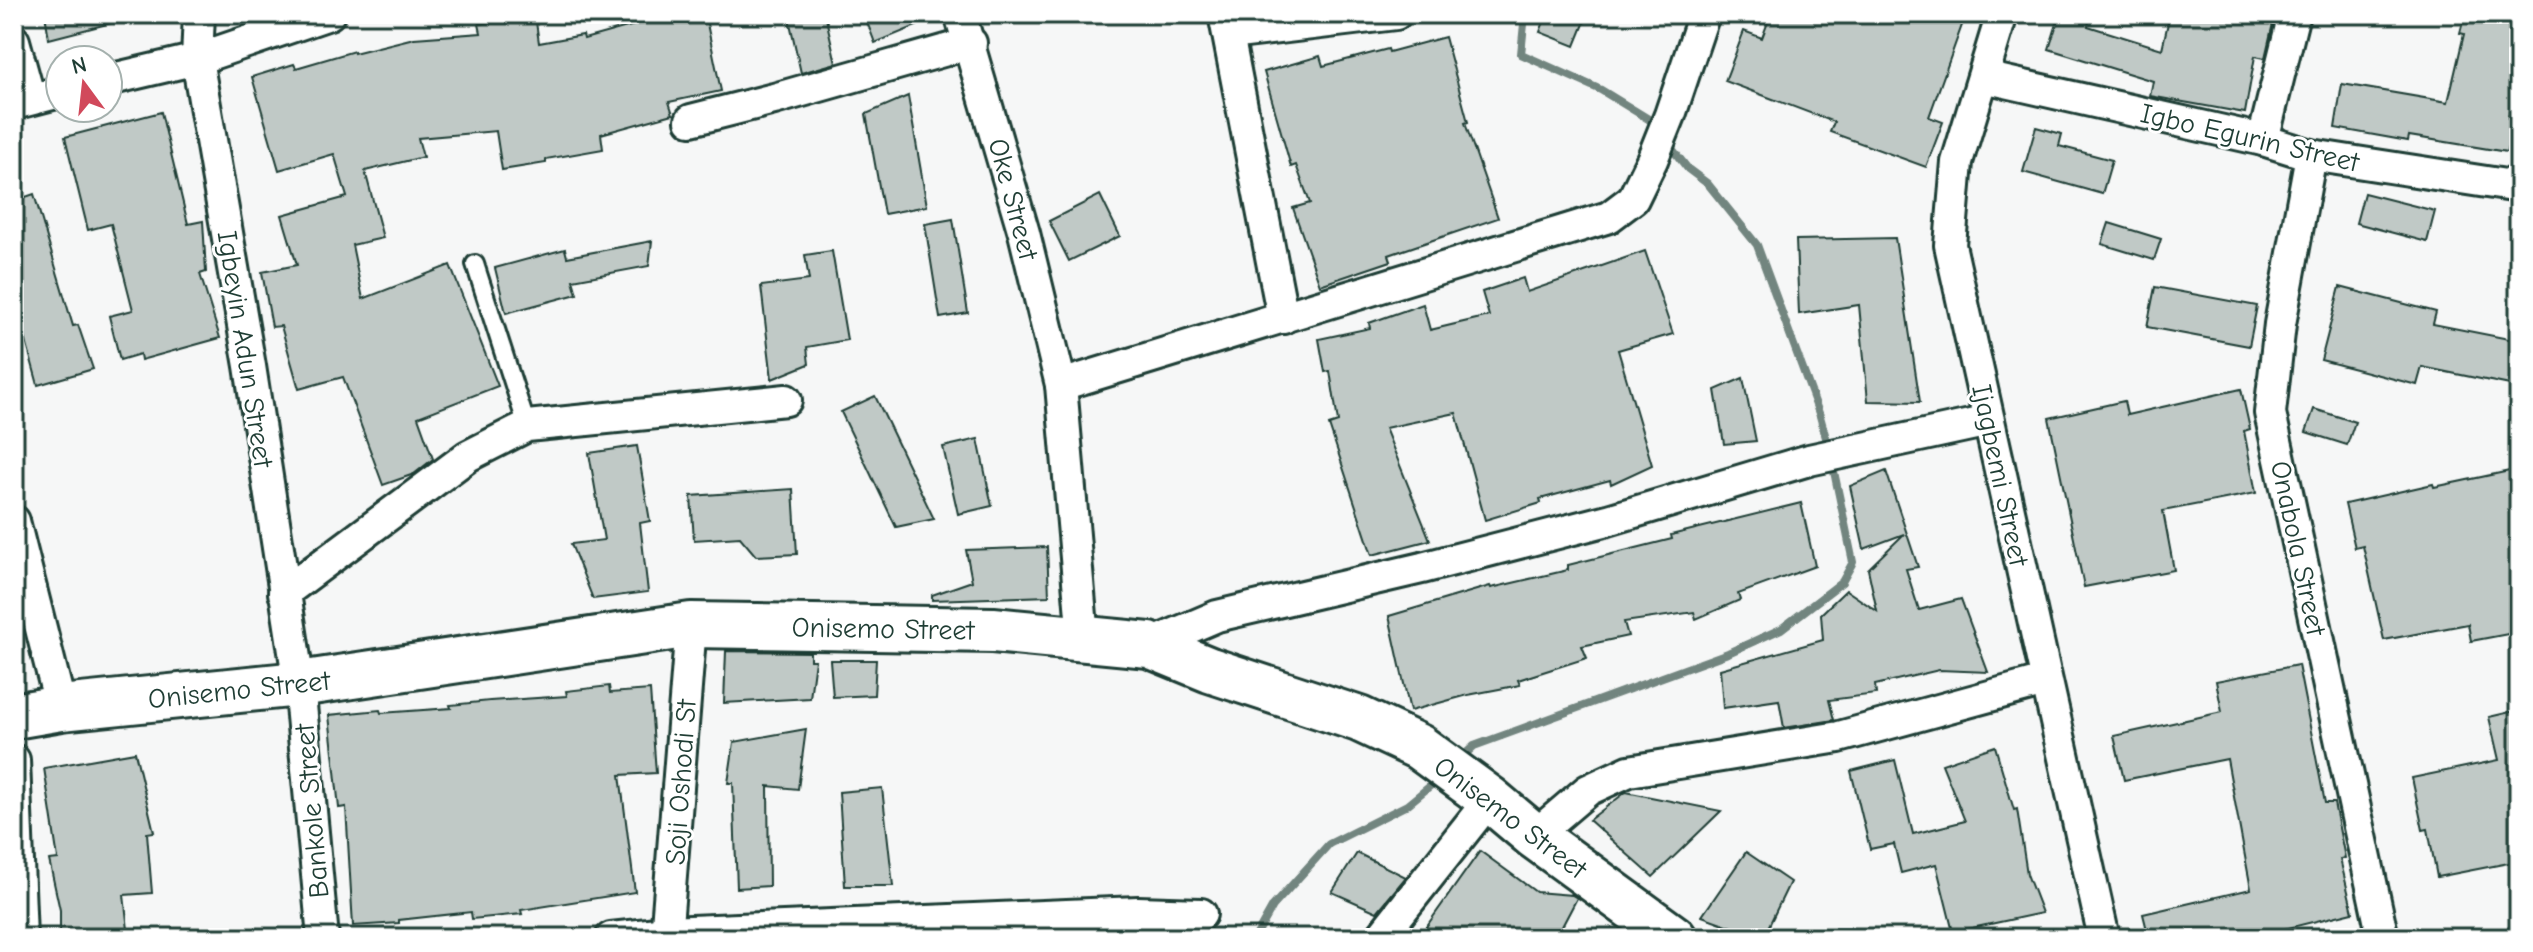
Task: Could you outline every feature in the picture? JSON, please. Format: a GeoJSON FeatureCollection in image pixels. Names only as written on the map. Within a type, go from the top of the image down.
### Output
{"type":"FeatureCollection","features":[{"type":"Feature","properties":{"kind":"street","name":"Igbeyin Adun Street"},"geometry":{"type":"LineString","coordinates":[[199,14],[197,59],[250,366],[299,684]]}},
{"type":"Feature","properties":{"kind":"street"},"geometry":{"type":"LineString","coordinates":[[124,76],[197,59],[329,14]]}},
{"type":"Feature","properties":{"kind":"street","name":"Oke Street"},"geometry":{"type":"LineString","coordinates":[[960,14],[971,43],[1024,233],[1061,385],[1083,639]]}},
{"type":"Feature","properties":{"kind":"street"},"geometry":{"type":"LineString","coordinates":[[1283,318],[1226,24],[1396,14]]}},
{"type":"Feature","properties":{"kind":"street"},"geometry":{"type":"LineString","coordinates":[[1061,385],[1609,217],[1633,199],[1652,160],[1704,14]]}},
{"type":"Feature","properties":{"kind":"street","name":"Ijagbemi Street"},"geometry":{"type":"LineString","coordinates":[[2002,14],[1957,162],[1950,245],[2104,938]]}},
{"type":"Feature","properties":{"kind":"street"},"geometry":{"type":"LineString","coordinates":[[2263,140],[2294,14]]}},
{"type":"Feature","properties":{"kind":"street"},"geometry":{"type":"LineString","coordinates":[[14,41],[22,101],[44,96]]}},
{"type":"Feature","properties":{"kind":"street"},"geometry":{"type":"LineString","coordinates":[[691,120],[971,43]]}},
{"type":"Feature","properties":{"kind":"street","name":"Igbo Egurin Street"},"geometry":{"type":"LineString","coordinates":[[1984,77],[2263,140],[2311,155],[2519,187]]}},
{"type":"Feature","properties":{"kind":"street","name":"Onabola Street"},"geometry":{"type":"LineString","coordinates":[[2311,155],[2280,324],[2270,413],[2383,938]]}},
{"type":"Feature","properties":{"kind":"street"},"geometry":{"type":"LineString","coordinates":[[284,593],[468,456],[527,426],[786,400]]}},
{"type":"Feature","properties":{"kind":"street"},"geometry":{"type":"LineString","coordinates":[[1149,645],[1217,616],[1608,520],[1809,460],[1989,421]]}},
{"type":"Feature","properties":{"kind":"street"},"geometry":{"type":"LineString","coordinates":[[14,521],[61,708]]}},
{"type":"Feature","properties":{"kind":"street","name":"Onisemo Street"},"geometry":{"type":"LineString","coordinates":[[14,716],[61,708],[299,684],[691,625],[978,630],[1149,645],[1210,670],[1359,719],[1419,747],[1657,933]]}},
{"type":"Feature","properties":{"kind":"street","name":"Soji Oshodi St"},"geometry":{"type":"LineString","coordinates":[[666,935],[691,625]]}},
{"type":"Feature","properties":{"kind":"street"},"geometry":{"type":"LineString","coordinates":[[1534,836],[1588,790],[1629,771],[1839,737],[2045,681]]}},
{"type":"Feature","properties":{"kind":"street","name":"Bankole Street"},"geometry":{"type":"LineString","coordinates":[[299,684],[323,938]]}},
{"type":"Feature","properties":{"kind":"street"},"geometry":{"type":"LineString","coordinates":[[14,760],[21,938]]}},
{"type":"Feature","properties":{"kind":"street"},"geometry":{"type":"LineString","coordinates":[[1380,938],[1473,787]]}},
{"type":"Feature","properties":{"kind":"street"},"geometry":{"type":"LineString","coordinates":[[611,938],[1138,912],[1201,914]]}},
{"type":"Feature","properties":{"kind":"lane"},"geometry":{"type":"LineString","coordinates":[[475,264],[527,426]]}},
{"type":"Feature","properties":{"kind":"building"},"geometry":{"type":"Polygon","coordinates":[[[45,14],[118,14],[119,21],[49,39],[45,14]]]}},
{"type":"Feature","properties":{"kind":"building"},"geometry":{"type":"Polygon","coordinates":[[[674,14],[705,14],[721,91],[669,102],[673,114],[601,134],[603,149],[546,159],[546,163],[502,170],[496,131],[418,138],[423,157],[365,171],[383,238],[352,245],[363,299],[450,265],[498,386],[418,417],[433,459],[414,474],[383,485],[343,377],[299,389],[281,326],[272,327],[262,272],[297,265],[282,215],[347,197],[334,154],[279,170],[252,77],[294,64],[296,68],[414,38],[481,33],[479,24],[535,15],[539,43],[583,35],[584,39],[674,14]]]}},
{"type":"Feature","properties":{"kind":"building"},"geometry":{"type":"Polygon","coordinates":[[[788,14],[825,14],[836,63],[801,73],[788,14]]]}},
{"type":"Feature","properties":{"kind":"building"},"geometry":{"type":"Polygon","coordinates":[[[864,14],[942,14],[943,15],[875,43],[864,14]]]}},
{"type":"Feature","properties":{"kind":"building"},"geometry":{"type":"Polygon","coordinates":[[[1547,14],[1588,14],[1575,46],[1540,32],[1547,14]]]}},
{"type":"Feature","properties":{"kind":"building"},"geometry":{"type":"Polygon","coordinates":[[[1771,14],[1896,14],[1914,20],[1916,14],[1966,14],[1929,117],[1943,122],[1926,167],[1830,132],[1834,122],[1725,81],[1744,31],[1762,38],[1771,14]]]}},
{"type":"Feature","properties":{"kind":"building"},"geometry":{"type":"Polygon","coordinates":[[[2060,14],[2091,14],[2088,26],[2162,49],[2170,14],[2249,14],[2274,19],[2265,58],[2255,56],[2245,113],[2150,96],[2153,81],[2049,49],[2060,14]]]}},
{"type":"Feature","properties":{"kind":"building"},"geometry":{"type":"Polygon","coordinates":[[[2465,14],[2519,14],[2519,33],[2512,61],[2519,62],[2519,70],[2508,118],[2513,120],[2507,152],[2409,136],[2408,141],[2335,128],[2342,84],[2448,102],[2464,34],[2460,33],[2465,14]]]}},
{"type":"Feature","properties":{"kind":"building"},"geometry":{"type":"Polygon","coordinates":[[[1445,37],[1468,122],[1465,123],[1498,218],[1389,255],[1391,261],[1320,285],[1293,208],[1310,203],[1296,165],[1291,167],[1264,72],[1320,56],[1323,66],[1445,37]]]}},
{"type":"Feature","properties":{"kind":"building"},"geometry":{"type":"Polygon","coordinates":[[[908,96],[927,206],[884,214],[866,114],[908,96]]]}},
{"type":"Feature","properties":{"kind":"building"},"geometry":{"type":"Polygon","coordinates":[[[161,112],[188,224],[203,221],[206,272],[200,274],[220,338],[141,360],[140,354],[120,360],[109,316],[133,310],[111,224],[88,230],[65,137],[161,112]]]}},
{"type":"Feature","properties":{"kind":"building"},"geometry":{"type":"Polygon","coordinates":[[[2036,127],[2062,134],[2059,146],[2112,160],[2102,194],[2023,172],[2036,127]]]}},
{"type":"Feature","properties":{"kind":"building"},"geometry":{"type":"Polygon","coordinates":[[[2364,193],[2435,211],[2427,242],[2356,223],[2364,193]]]}},
{"type":"Feature","properties":{"kind":"building"},"geometry":{"type":"Polygon","coordinates":[[[34,194],[73,326],[78,325],[93,369],[38,385],[14,297],[14,201],[34,194]]]}},
{"type":"Feature","properties":{"kind":"building"},"geometry":{"type":"Polygon","coordinates":[[[1100,195],[1120,236],[1069,261],[1049,221],[1100,195]]]}},
{"type":"Feature","properties":{"kind":"building"},"geometry":{"type":"Polygon","coordinates":[[[953,219],[968,313],[940,318],[925,224],[953,219]]]}},
{"type":"Feature","properties":{"kind":"building"},"geometry":{"type":"Polygon","coordinates":[[[2109,223],[2161,239],[2154,260],[2102,244],[2109,223]]]}},
{"type":"Feature","properties":{"kind":"building"},"geometry":{"type":"Polygon","coordinates":[[[1895,238],[1920,402],[1868,401],[1859,305],[1799,314],[1796,240],[1895,238]]]}},
{"type":"Feature","properties":{"kind":"building"},"geometry":{"type":"Polygon","coordinates":[[[652,241],[649,266],[573,280],[577,294],[506,313],[495,268],[565,249],[567,257],[652,241]]]}},
{"type":"Feature","properties":{"kind":"building"},"geometry":{"type":"Polygon","coordinates":[[[832,251],[847,340],[807,347],[809,364],[772,379],[761,286],[809,280],[805,255],[832,251]]]}},
{"type":"Feature","properties":{"kind":"building"},"geometry":{"type":"Polygon","coordinates":[[[1645,251],[1673,334],[1618,350],[1652,465],[1611,484],[1610,480],[1540,499],[1541,503],[1485,520],[1456,413],[1385,428],[1430,540],[1372,555],[1329,425],[1338,422],[1330,371],[1325,372],[1319,339],[1370,328],[1369,323],[1423,304],[1430,330],[1489,316],[1482,292],[1523,278],[1527,292],[1645,251]]]}},
{"type":"Feature","properties":{"kind":"building"},"geometry":{"type":"Polygon","coordinates":[[[2155,287],[2257,306],[2249,346],[2147,327],[2155,287]]]}},
{"type":"Feature","properties":{"kind":"building"},"geometry":{"type":"Polygon","coordinates":[[[2340,287],[2436,312],[2433,324],[2519,341],[2510,385],[2422,367],[2417,385],[2321,360],[2340,287]]]}},
{"type":"Feature","properties":{"kind":"building"},"geometry":{"type":"Polygon","coordinates":[[[1743,378],[1756,441],[1724,444],[1715,390],[1743,378]]]}},
{"type":"Feature","properties":{"kind":"building"},"geometry":{"type":"Polygon","coordinates":[[[2241,389],[2250,429],[2244,431],[2256,493],[2163,511],[2174,570],[2084,587],[2049,418],[2124,401],[2127,415],[2241,389]]]}},
{"type":"Feature","properties":{"kind":"building"},"geometry":{"type":"Polygon","coordinates":[[[875,396],[934,519],[896,527],[841,412],[875,396]]]}},
{"type":"Feature","properties":{"kind":"building"},"geometry":{"type":"Polygon","coordinates":[[[2314,409],[2355,422],[2347,445],[2306,432],[2314,409]]]}},
{"type":"Feature","properties":{"kind":"building"},"geometry":{"type":"Polygon","coordinates":[[[978,439],[992,506],[958,514],[943,447],[978,439]]]}},
{"type":"Feature","properties":{"kind":"building"},"geometry":{"type":"Polygon","coordinates":[[[637,446],[650,521],[640,523],[648,592],[593,599],[571,544],[604,540],[589,453],[637,446]]]}},
{"type":"Feature","properties":{"kind":"building"},"geometry":{"type":"Polygon","coordinates":[[[2519,469],[2519,632],[2471,641],[2468,624],[2384,640],[2363,546],[2355,548],[2345,504],[2519,469]]]}},
{"type":"Feature","properties":{"kind":"building"},"geometry":{"type":"Polygon","coordinates":[[[1886,471],[1918,567],[1906,569],[1919,610],[1961,599],[1988,672],[1939,670],[1875,685],[1876,694],[1829,700],[1834,720],[1784,728],[1779,700],[1723,708],[1720,669],[1823,640],[1821,614],[1846,590],[1877,611],[1868,569],[1904,534],[1864,549],[1850,486],[1886,471]]]}},
{"type":"Feature","properties":{"kind":"building"},"geometry":{"type":"Polygon","coordinates":[[[793,489],[797,554],[756,556],[740,537],[694,540],[691,496],[793,489]]]}},
{"type":"Feature","properties":{"kind":"building"},"geometry":{"type":"Polygon","coordinates":[[[1801,503],[1815,566],[1738,594],[1740,600],[1696,619],[1694,612],[1624,622],[1628,636],[1582,646],[1587,658],[1518,680],[1520,685],[1410,711],[1389,616],[1490,586],[1568,570],[1568,565],[1672,539],[1671,535],[1801,503]]]}},
{"type":"Feature","properties":{"kind":"building"},"geometry":{"type":"Polygon","coordinates":[[[1047,547],[1049,596],[932,600],[932,595],[972,581],[966,550],[1047,547]]]}},
{"type":"Feature","properties":{"kind":"building"},"geometry":{"type":"Polygon","coordinates":[[[726,651],[810,652],[810,660],[815,660],[810,698],[724,703],[726,651]]]}},
{"type":"Feature","properties":{"kind":"building"},"geometry":{"type":"Polygon","coordinates":[[[830,660],[876,660],[874,695],[833,697],[830,660]]]}},
{"type":"Feature","properties":{"kind":"building"},"geometry":{"type":"Polygon","coordinates":[[[2298,665],[2325,803],[2334,803],[2345,858],[2340,859],[2353,912],[2248,938],[2149,938],[2143,914],[2251,889],[2227,759],[2124,780],[2114,736],[2222,712],[2216,681],[2298,665]]]}},
{"type":"Feature","properties":{"kind":"building"},"geometry":{"type":"Polygon","coordinates":[[[609,686],[610,693],[650,690],[656,773],[620,775],[635,892],[521,910],[522,914],[472,919],[471,912],[399,920],[399,923],[353,926],[346,807],[339,808],[329,715],[451,708],[450,705],[567,696],[566,691],[609,686]]]}},
{"type":"Feature","properties":{"kind":"building"},"geometry":{"type":"Polygon","coordinates":[[[2519,710],[2519,861],[2437,877],[2428,829],[2423,830],[2412,778],[2499,760],[2489,717],[2519,710]]]}},
{"type":"Feature","properties":{"kind":"building"},"geometry":{"type":"Polygon","coordinates":[[[806,729],[798,789],[768,786],[769,886],[737,888],[733,783],[728,783],[734,742],[806,729]]]}},
{"type":"Feature","properties":{"kind":"building"},"geometry":{"type":"Polygon","coordinates":[[[1995,746],[2014,810],[2017,809],[2027,874],[2042,913],[1953,932],[1936,864],[1901,873],[1894,844],[1870,849],[1851,771],[1895,760],[1913,834],[1965,821],[1942,764],[1995,746]]]}},
{"type":"Feature","properties":{"kind":"building"},"geometry":{"type":"Polygon","coordinates":[[[135,752],[154,832],[147,833],[152,893],[124,895],[129,938],[60,938],[60,910],[49,860],[58,859],[44,768],[135,752]]]}},
{"type":"Feature","properties":{"kind":"building"},"geometry":{"type":"Polygon","coordinates":[[[882,788],[893,886],[845,886],[839,792],[882,788]]]}},
{"type":"Feature","properties":{"kind":"building"},"geometry":{"type":"Polygon","coordinates":[[[1626,792],[1721,811],[1653,877],[1589,820],[1626,792]]]}},
{"type":"Feature","properties":{"kind":"building"},"geometry":{"type":"Polygon","coordinates":[[[1480,851],[1536,892],[1577,898],[1556,938],[1441,938],[1426,927],[1480,851]]]}},
{"type":"Feature","properties":{"kind":"building"},"geometry":{"type":"Polygon","coordinates":[[[1746,852],[1790,882],[1763,938],[1702,916],[1746,852]]]}},
{"type":"Feature","properties":{"kind":"building"},"geometry":{"type":"Polygon","coordinates":[[[1357,853],[1406,877],[1377,912],[1332,892],[1357,853]]]}},
{"type":"Feature","properties":{"kind":"waterway"},"geometry":{"type":"LineString","coordinates":[[1525,14],[1521,54],[1601,90],[1650,120],[1656,128]]}},
{"type":"Feature","properties":{"kind":"waterway"},"geometry":{"type":"LineString","coordinates":[[1666,141],[1688,169],[1708,184],[1757,245],[1820,416],[1829,449]]}},
{"type":"Feature","properties":{"kind":"waterway"},"geometry":{"type":"LineString","coordinates":[[1460,759],[1474,746],[1728,653],[1781,629],[1842,582],[1853,562],[1832,462]]}},
{"type":"Feature","properties":{"kind":"waterway"},"geometry":{"type":"LineString","coordinates":[[1255,938],[1273,906],[1329,844],[1407,805],[1441,777]]}}]}
